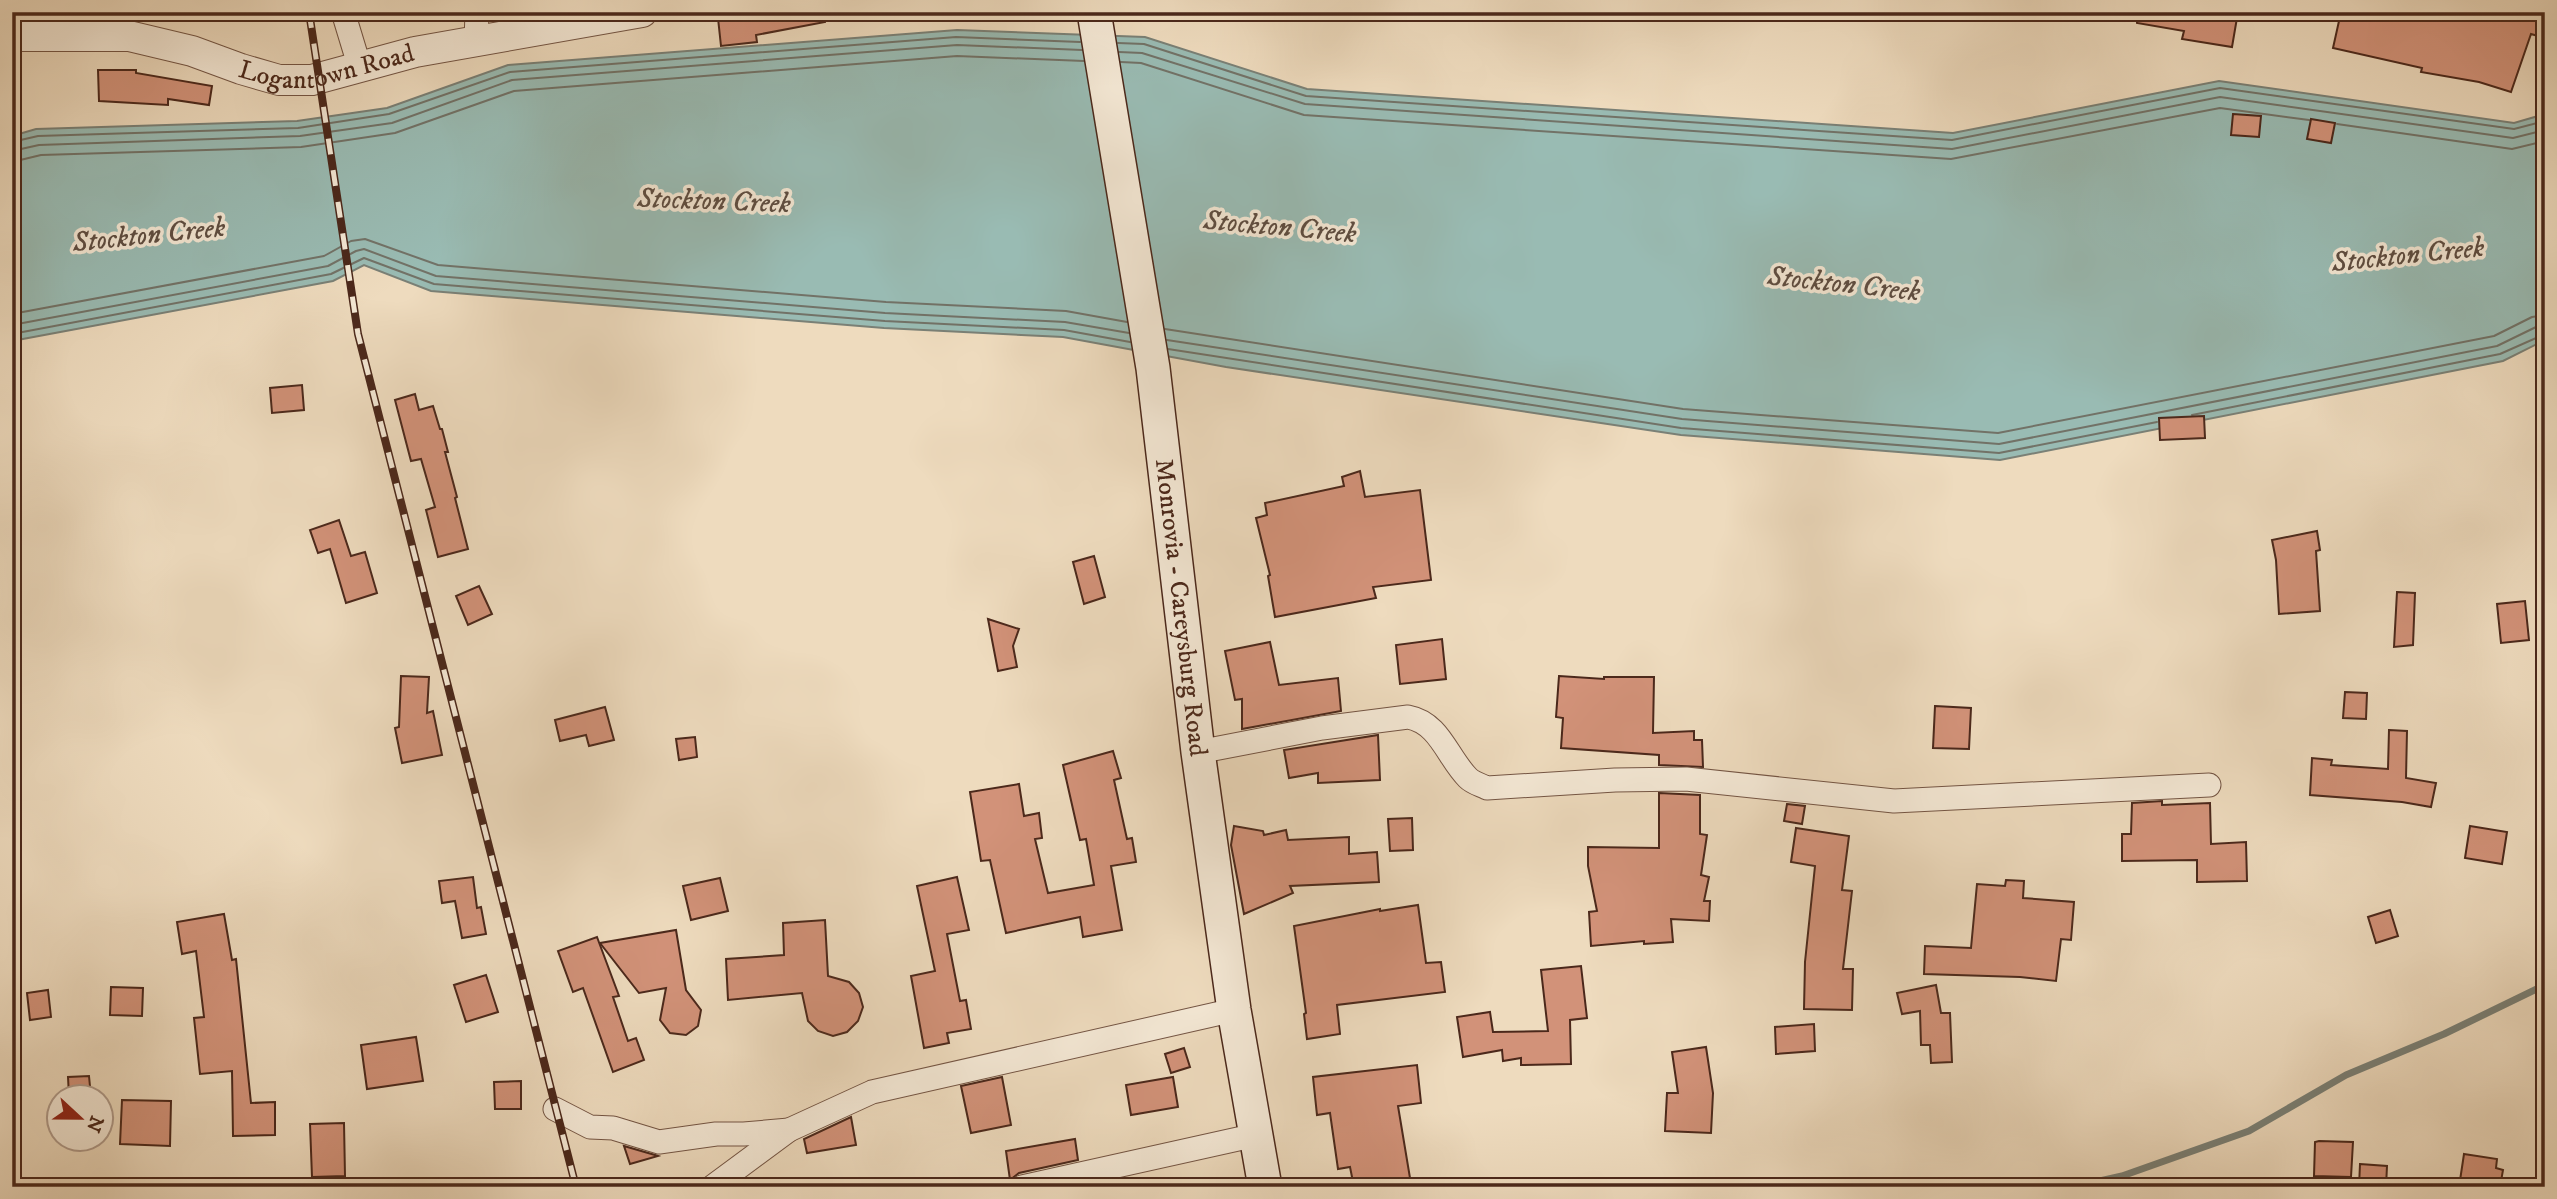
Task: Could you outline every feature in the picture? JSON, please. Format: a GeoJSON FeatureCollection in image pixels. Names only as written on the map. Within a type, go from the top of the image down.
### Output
{"type":"FeatureCollection","features":[{"type":"Feature","properties":{"kind":"main road","name":"Monrovia - Careysburg Road"},"geometry":{"type":"LineString","coordinates":[[1096,21],[1153,368],[1198,752],[1234,1010],[1265,1187]]}},
{"type":"Feature","properties":{"kind":"street"},"geometry":{"type":"LineString","coordinates":[[343,12],[360,68]]}},
{"type":"Feature","properties":{"kind":"street"},"geometry":{"type":"LineString","coordinates":[[476,42],[477,12]]}},
{"type":"Feature","properties":{"kind":"street","name":"Logantown Road"},"geometry":{"type":"LineString","coordinates":[[12,36],[129,36],[192,51],[241,69],[279,79],[312,80],[415,52],[642,12]]}},
{"type":"Feature","properties":{"kind":"street"},"geometry":{"type":"LineString","coordinates":[[1198,752],[1322,728],[1408,717],[1421,719],[1432,728],[1468,779],[1487,788],[1615,779],[1686,779],[1894,801],[2210,785]]}},
{"type":"Feature","properties":{"kind":"street"},"geometry":{"type":"LineString","coordinates":[[712,1187],[789,1130],[872,1092],[1234,1010]]}},
{"type":"Feature","properties":{"kind":"street"},"geometry":{"type":"LineString","coordinates":[[555,1109],[590,1128],[613,1128],[659,1142],[716,1134],[789,1130]]}},
{"type":"Feature","properties":{"kind":"street"},"geometry":{"type":"LineString","coordinates":[[1021,1187],[1256,1135]]}},
{"type":"Feature","properties":{"kind":"water","name":"Stockton Creek"},"geometry":{"type":"Polygon","coordinates":[[[957,30],[1145,37],[1307,89],[1953,133],[2219,81],[2514,123],[2545,114],[2545,340],[2503,361],[2000,460],[1681,435],[1226,367],[1063,337],[884,328],[431,291],[364,265],[333,281],[12,341],[12,136],[36,129],[297,121],[387,108],[508,65],[957,30]]]}},
{"type":"Feature","properties":{"kind":"building"},"geometry":{"type":"Polygon","coordinates":[[[757,12],[824,12],[825,22],[756,35],[757,42],[721,46],[718,18],[757,12]]]}},
{"type":"Feature","properties":{"kind":"building"},"geometry":{"type":"Polygon","coordinates":[[[2137,12],[2238,12],[2232,47],[2182,39],[2184,31],[2137,23],[2137,12]]]}},
{"type":"Feature","properties":{"kind":"building"},"geometry":{"type":"Polygon","coordinates":[[[2341,12],[2545,12],[2545,38],[2531,34],[2511,92],[2479,82],[2421,72],[2422,68],[2333,48],[2341,12]]]}},
{"type":"Feature","properties":{"kind":"building"},"geometry":{"type":"Polygon","coordinates":[[[98,70],[136,70],[136,73],[212,86],[209,105],[168,99],[168,105],[99,101],[98,70]]]}},
{"type":"Feature","properties":{"kind":"building"},"geometry":{"type":"Polygon","coordinates":[[[2233,114],[2261,116],[2259,137],[2231,135],[2233,114]]]}},
{"type":"Feature","properties":{"kind":"building"},"geometry":{"type":"Polygon","coordinates":[[[2311,119],[2335,123],[2331,143],[2307,139],[2311,119]]]}},
{"type":"Feature","properties":{"kind":"building"},"geometry":{"type":"Polygon","coordinates":[[[302,385],[304,410],[272,413],[270,388],[302,385]]]}},
{"type":"Feature","properties":{"kind":"building"},"geometry":{"type":"Polygon","coordinates":[[[415,394],[419,410],[433,406],[442,429],[468,549],[438,557],[426,510],[435,507],[421,459],[411,461],[395,400],[415,394]]]}},
{"type":"Feature","properties":{"kind":"building"},"geometry":{"type":"Polygon","coordinates":[[[2204,416],[2205,438],[2160,440],[2159,418],[2204,416]]]}},
{"type":"Feature","properties":{"kind":"building"},"geometry":{"type":"Polygon","coordinates":[[[1360,471],[1365,497],[1420,490],[1431,580],[1373,587],[1376,598],[1275,617],[1268,576],[1270,575],[1256,518],[1267,515],[1265,503],[1344,486],[1342,477],[1360,471]]]}},
{"type":"Feature","properties":{"kind":"building"},"geometry":{"type":"Polygon","coordinates":[[[339,520],[351,556],[365,552],[377,593],[346,603],[330,549],[318,553],[310,530],[339,520]]]}},
{"type":"Feature","properties":{"kind":"building"},"geometry":{"type":"Polygon","coordinates":[[[2317,531],[2320,550],[2316,551],[2320,611],[2279,614],[2272,540],[2317,531]]]}},
{"type":"Feature","properties":{"kind":"building"},"geometry":{"type":"Polygon","coordinates":[[[1094,556],[1105,597],[1084,604],[1073,562],[1094,556]]]}},
{"type":"Feature","properties":{"kind":"building"},"geometry":{"type":"Polygon","coordinates":[[[479,586],[492,614],[468,625],[456,596],[479,586]]]}},
{"type":"Feature","properties":{"kind":"building"},"geometry":{"type":"Polygon","coordinates":[[[2397,592],[2415,593],[2413,645],[2394,647],[2397,592]]]}},
{"type":"Feature","properties":{"kind":"building"},"geometry":{"type":"Polygon","coordinates":[[[2525,601],[2529,640],[2501,643],[2497,604],[2525,601]]]}},
{"type":"Feature","properties":{"kind":"building"},"geometry":{"type":"Polygon","coordinates":[[[988,619],[1019,629],[1013,646],[1017,667],[998,671],[988,619]]]}},
{"type":"Feature","properties":{"kind":"building"},"geometry":{"type":"Polygon","coordinates":[[[1442,639],[1446,679],[1400,684],[1396,645],[1442,639]]]}},
{"type":"Feature","properties":{"kind":"building"},"geometry":{"type":"Polygon","coordinates":[[[1270,642],[1279,685],[1338,678],[1341,711],[1242,729],[1242,699],[1235,700],[1225,651],[1270,642]]]}},
{"type":"Feature","properties":{"kind":"building"},"geometry":{"type":"Polygon","coordinates":[[[401,676],[429,677],[427,713],[433,711],[442,755],[402,763],[395,728],[399,727],[401,676]]]}},
{"type":"Feature","properties":{"kind":"building"},"geometry":{"type":"Polygon","coordinates":[[[1559,676],[1604,679],[1654,677],[1653,733],[1694,731],[1694,740],[1702,740],[1703,767],[1659,765],[1659,755],[1561,748],[1563,718],[1556,717],[1559,676]]]}},
{"type":"Feature","properties":{"kind":"building"},"geometry":{"type":"Polygon","coordinates":[[[2345,692],[2367,693],[2366,719],[2343,718],[2345,692]]]}},
{"type":"Feature","properties":{"kind":"building"},"geometry":{"type":"Polygon","coordinates":[[[1935,706],[1971,708],[1969,749],[1933,748],[1935,706]]]}},
{"type":"Feature","properties":{"kind":"building"},"geometry":{"type":"Polygon","coordinates":[[[605,707],[614,740],[589,746],[586,735],[560,741],[555,720],[605,707]]]}},
{"type":"Feature","properties":{"kind":"building"},"geometry":{"type":"Polygon","coordinates":[[[2389,730],[2407,731],[2406,778],[2436,783],[2431,807],[2402,802],[2310,795],[2312,758],[2332,760],[2331,765],[2388,769],[2389,730]]]}},
{"type":"Feature","properties":{"kind":"building"},"geometry":{"type":"Polygon","coordinates":[[[1378,735],[1380,780],[1318,783],[1318,773],[1289,778],[1284,750],[1378,735]]]}},
{"type":"Feature","properties":{"kind":"building"},"geometry":{"type":"Polygon","coordinates":[[[695,737],[697,757],[679,760],[676,739],[695,737]]]}},
{"type":"Feature","properties":{"kind":"building"},"geometry":{"type":"Polygon","coordinates":[[[1113,751],[1121,778],[1114,780],[1127,839],[1132,838],[1136,862],[1111,866],[1122,930],[1083,937],[1080,917],[1006,933],[990,860],[981,861],[970,792],[1019,784],[1024,816],[1039,813],[1042,838],[1035,839],[1048,893],[1094,885],[1086,839],[1080,840],[1063,765],[1113,751]]]}},
{"type":"Feature","properties":{"kind":"building"},"geometry":{"type":"Polygon","coordinates":[[[1659,793],[1700,795],[1700,834],[1707,835],[1701,875],[1709,877],[1704,901],[1710,901],[1709,921],[1671,919],[1673,942],[1644,944],[1644,941],[1591,946],[1589,912],[1597,911],[1588,866],[1588,847],[1659,848],[1659,793]]]}},
{"type":"Feature","properties":{"kind":"building"},"geometry":{"type":"Polygon","coordinates":[[[2162,801],[2162,805],[2210,803],[2211,844],[2246,842],[2247,881],[2197,882],[2197,860],[2122,861],[2122,834],[2131,834],[2132,803],[2162,801]]]}},
{"type":"Feature","properties":{"kind":"building"},"geometry":{"type":"Polygon","coordinates":[[[1787,804],[1805,806],[1802,824],[1784,821],[1787,804]]]}},
{"type":"Feature","properties":{"kind":"building"},"geometry":{"type":"Polygon","coordinates":[[[1412,818],[1413,850],[1390,851],[1388,819],[1412,818]]]}},
{"type":"Feature","properties":{"kind":"building"},"geometry":{"type":"Polygon","coordinates":[[[1234,826],[1263,831],[1264,835],[1286,830],[1288,840],[1349,837],[1349,854],[1377,852],[1379,882],[1290,886],[1293,893],[1244,914],[1231,845],[1234,826]]]}},
{"type":"Feature","properties":{"kind":"building"},"geometry":{"type":"Polygon","coordinates":[[[2470,826],[2507,832],[2502,864],[2465,858],[2470,826]]]}},
{"type":"Feature","properties":{"kind":"building"},"geometry":{"type":"Polygon","coordinates":[[[1796,828],[1849,836],[1842,890],[1852,891],[1843,969],[1853,969],[1852,1010],[1804,1009],[1805,962],[1815,866],[1791,862],[1796,828]]]}},
{"type":"Feature","properties":{"kind":"building"},"geometry":{"type":"Polygon","coordinates":[[[473,877],[477,908],[481,907],[486,934],[462,938],[455,901],[442,903],[439,881],[473,877]]]}},
{"type":"Feature","properties":{"kind":"building"},"geometry":{"type":"Polygon","coordinates":[[[957,877],[969,930],[947,934],[960,1001],[966,1000],[971,1029],[947,1033],[949,1043],[924,1048],[911,976],[935,971],[917,886],[957,877]]]}},
{"type":"Feature","properties":{"kind":"building"},"geometry":{"type":"Polygon","coordinates":[[[720,878],[728,911],[691,920],[683,886],[720,878]]]}},
{"type":"Feature","properties":{"kind":"building"},"geometry":{"type":"Polygon","coordinates":[[[2006,880],[2024,881],[2023,898],[2074,902],[2071,940],[2061,939],[2056,981],[1924,974],[1925,946],[1971,948],[1977,884],[2005,886],[2006,880]]]}},
{"type":"Feature","properties":{"kind":"building"},"geometry":{"type":"Polygon","coordinates":[[[1418,905],[1426,963],[1441,962],[1445,992],[1337,1005],[1340,1034],[1307,1039],[1294,926],[1380,909],[1418,905]]]}},
{"type":"Feature","properties":{"kind":"building"},"geometry":{"type":"Polygon","coordinates":[[[2390,910],[2398,936],[2376,943],[2368,917],[2390,910]]]}},
{"type":"Feature","properties":{"kind":"building"},"geometry":{"type":"Polygon","coordinates":[[[224,914],[232,960],[236,959],[251,1103],[275,1102],[275,1135],[233,1136],[232,1071],[200,1074],[194,1018],[204,1017],[196,951],[182,954],[177,922],[224,914]]]}},
{"type":"Feature","properties":{"kind":"building"},"geometry":{"type":"Polygon","coordinates":[[[825,920],[828,976],[849,982],[859,993],[863,1007],[858,1021],[847,1032],[833,1036],[818,1031],[808,1021],[802,993],[728,1000],[726,959],[784,955],[783,923],[825,920]]]}},
{"type":"Feature","properties":{"kind":"building"},"geometry":{"type":"Polygon","coordinates":[[[676,930],[686,990],[701,1010],[698,1026],[686,1035],[670,1033],[660,1020],[666,988],[639,993],[600,943],[676,930]]]}},
{"type":"Feature","properties":{"kind":"building"},"geometry":{"type":"Polygon","coordinates":[[[597,937],[619,996],[613,997],[628,1041],[636,1038],[644,1060],[613,1072],[583,988],[573,992],[558,951],[597,937]]]}},
{"type":"Feature","properties":{"kind":"building"},"geometry":{"type":"Polygon","coordinates":[[[1581,966],[1587,1018],[1570,1020],[1571,1064],[1521,1065],[1521,1058],[1503,1061],[1502,1050],[1463,1057],[1457,1017],[1490,1012],[1493,1032],[1548,1031],[1541,970],[1581,966]]]}},
{"type":"Feature","properties":{"kind":"building"},"geometry":{"type":"Polygon","coordinates":[[[486,975],[498,1012],[466,1022],[454,985],[486,975]]]}},
{"type":"Feature","properties":{"kind":"building"},"geometry":{"type":"Polygon","coordinates":[[[1936,985],[1941,1013],[1950,1013],[1952,1062],[1931,1063],[1930,1045],[1921,1045],[1920,1011],[1902,1014],[1897,993],[1936,985]]]}},
{"type":"Feature","properties":{"kind":"building"},"geometry":{"type":"Polygon","coordinates":[[[111,987],[143,988],[142,1016],[110,1015],[111,987]]]}},
{"type":"Feature","properties":{"kind":"building"},"geometry":{"type":"Polygon","coordinates":[[[48,990],[51,1017],[30,1020],[27,993],[48,990]]]}},
{"type":"Feature","properties":{"kind":"building"},"geometry":{"type":"Polygon","coordinates":[[[1814,1024],[1815,1051],[1776,1054],[1775,1027],[1814,1024]]]}},
{"type":"Feature","properties":{"kind":"building"},"geometry":{"type":"Polygon","coordinates":[[[416,1037],[423,1081],[367,1089],[361,1045],[416,1037]]]}},
{"type":"Feature","properties":{"kind":"building"},"geometry":{"type":"Polygon","coordinates":[[[1706,1047],[1713,1093],[1711,1133],[1665,1131],[1667,1093],[1678,1093],[1672,1052],[1706,1047]]]}},
{"type":"Feature","properties":{"kind":"building"},"geometry":{"type":"Polygon","coordinates":[[[1184,1048],[1190,1067],[1171,1073],[1165,1054],[1184,1048]]]}},
{"type":"Feature","properties":{"kind":"building"},"geometry":{"type":"Polygon","coordinates":[[[1417,1065],[1421,1103],[1398,1106],[1411,1184],[1397,1187],[1354,1187],[1350,1167],[1338,1169],[1330,1113],[1317,1115],[1313,1077],[1417,1065]]]}},
{"type":"Feature","properties":{"kind":"building"},"geometry":{"type":"Polygon","coordinates":[[[89,1076],[90,1084],[68,1084],[68,1077],[89,1076]]]}},
{"type":"Feature","properties":{"kind":"building"},"geometry":{"type":"Polygon","coordinates":[[[1002,1077],[1011,1125],[971,1133],[961,1086],[1002,1077]]]}},
{"type":"Feature","properties":{"kind":"building"},"geometry":{"type":"Polygon","coordinates":[[[1173,1077],[1178,1107],[1131,1115],[1126,1085],[1173,1077]]]}},
{"type":"Feature","properties":{"kind":"building"},"geometry":{"type":"Polygon","coordinates":[[[521,1081],[521,1109],[495,1109],[494,1082],[521,1081]]]}},
{"type":"Feature","properties":{"kind":"building"},"geometry":{"type":"Polygon","coordinates":[[[122,1100],[171,1101],[170,1146],[120,1144],[122,1100]]]}},
{"type":"Feature","properties":{"kind":"building"},"geometry":{"type":"Polygon","coordinates":[[[851,1117],[856,1145],[807,1153],[804,1139],[851,1117]]]}},
{"type":"Feature","properties":{"kind":"building"},"geometry":{"type":"Polygon","coordinates":[[[344,1123],[345,1176],[312,1177],[310,1124],[344,1123]]]}},
{"type":"Feature","properties":{"kind":"building"},"geometry":{"type":"Polygon","coordinates":[[[1075,1139],[1078,1160],[1019,1173],[1010,1180],[1006,1151],[1075,1139]]]}},
{"type":"Feature","properties":{"kind":"building"},"geometry":{"type":"Polygon","coordinates":[[[2315,1142],[2353,1142],[2351,1177],[2314,1176],[2315,1142]]]}},
{"type":"Feature","properties":{"kind":"building"},"geometry":{"type":"Polygon","coordinates":[[[624,1146],[655,1155],[658,1156],[630,1164],[624,1146]]]}},
{"type":"Feature","properties":{"kind":"building"},"geometry":{"type":"Polygon","coordinates":[[[2464,1154],[2497,1159],[2496,1168],[2503,1170],[2500,1187],[2459,1187],[2464,1154]]]}},
{"type":"Feature","properties":{"kind":"building"},"geometry":{"type":"Polygon","coordinates":[[[2360,1164],[2387,1166],[2386,1187],[2359,1187],[2360,1164]]]}},
{"type":"Feature","properties":{"kind":"waterway"},"geometry":{"type":"LineString","coordinates":[[2073,1187],[2122,1176],[2249,1131],[2346,1075],[2444,1034],[2545,985]]}},
{"type":"Feature","properties":{"kind":"railway"},"geometry":{"type":"LineString","coordinates":[[309,12],[358,334],[576,1187]]}}]}
